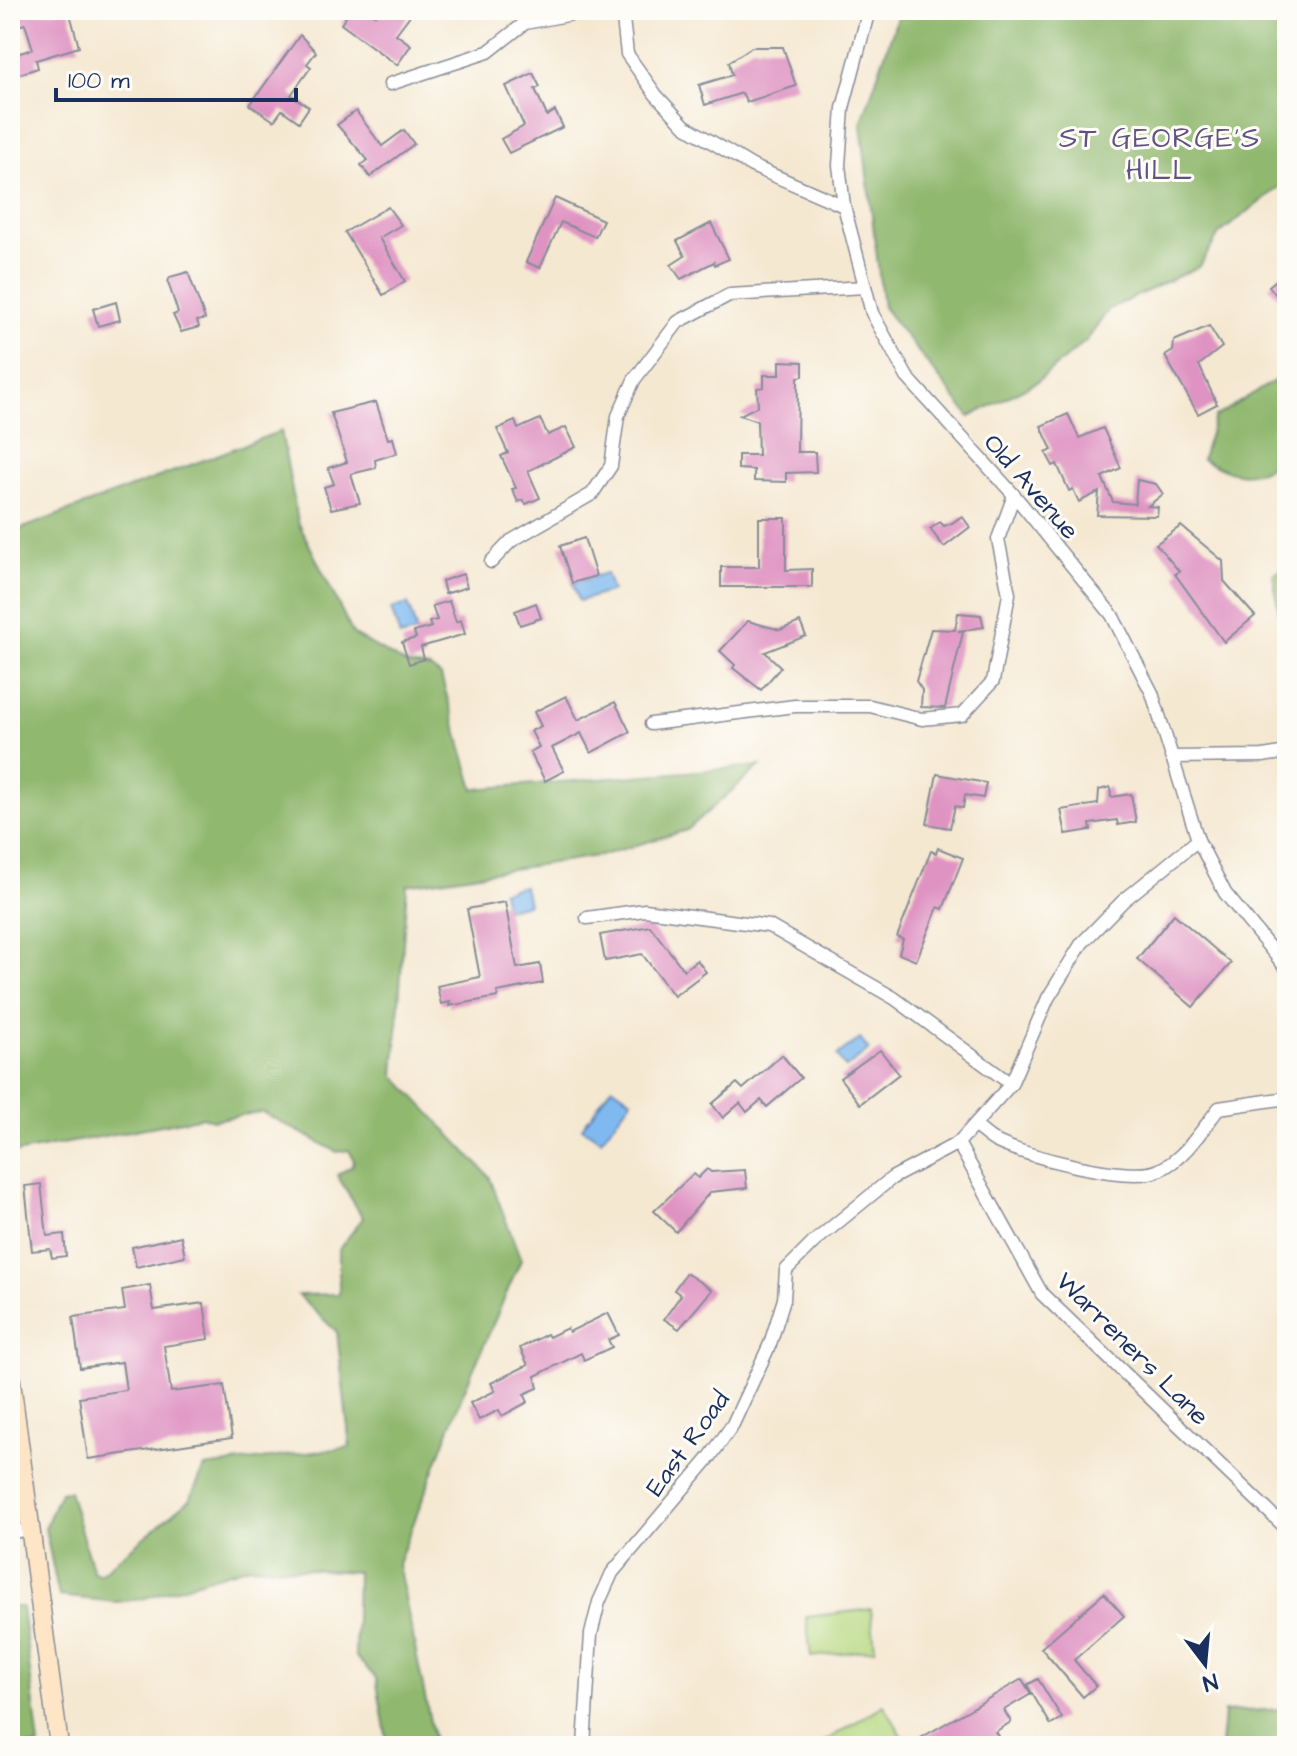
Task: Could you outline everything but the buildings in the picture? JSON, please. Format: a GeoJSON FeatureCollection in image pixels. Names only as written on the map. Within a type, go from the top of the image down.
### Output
{"type":"FeatureCollection","features":[{"type":"Feature","properties":{"kind":"main road"},"geometry":{"type":"LineString","coordinates":[[10,1374],[19,1531],[59,1746]]}},
{"type":"Feature","properties":{"kind":"street"},"geometry":{"type":"LineString","coordinates":[[390,84],[488,52],[525,23],[594,10]]}},
{"type":"Feature","properties":{"kind":"street"},"geometry":{"type":"LineString","coordinates":[[622,10],[627,54],[656,95],[685,126],[752,166],[844,206]]}},
{"type":"Feature","properties":{"kind":"street","name":"Old Avenue"},"geometry":{"type":"LineString","coordinates":[[869,10],[843,108],[839,165],[844,206],[865,287],[886,344],[907,377],[1014,495],[1112,615],[1152,693],[1198,840],[1225,893],[1287,969]]}},
{"type":"Feature","properties":{"kind":"street"},"geometry":{"type":"LineString","coordinates":[[491,562],[511,541],[592,494],[611,466],[618,416],[634,380],[678,322],[729,295],[865,287]]}},
{"type":"Feature","properties":{"kind":"street"},"geometry":{"type":"LineString","coordinates":[[651,724],[795,706],[870,706],[922,719],[962,715],[993,681],[1009,594],[998,539],[1014,495]]}},
{"type":"Feature","properties":{"kind":"street"},"geometry":{"type":"LineString","coordinates":[[1171,757],[1263,756],[1287,752]]}},
{"type":"Feature","properties":{"kind":"street"},"geometry":{"type":"LineString","coordinates":[[958,1143],[1011,1084],[1048,998],[1082,943],[1123,901],[1198,840]]}},
{"type":"Feature","properties":{"kind":"street"},"geometry":{"type":"LineString","coordinates":[[587,918],[645,910],[659,915],[769,926],[894,998],[1011,1084]]}},
{"type":"Feature","properties":{"kind":"street"},"geometry":{"type":"LineString","coordinates":[[975,1126],[995,1141],[1071,1165],[1109,1172],[1156,1172],[1174,1161],[1219,1108],[1287,1098]]}},
{"type":"Feature","properties":{"kind":"street","name":"Warreners Lane"},"geometry":{"type":"LineString","coordinates":[[958,1143],[1042,1294],[1287,1529]]}},
{"type":"Feature","properties":{"kind":"street","name":"East Road"},"geometry":{"type":"LineString","coordinates":[[584,1746],[591,1634],[599,1602],[612,1573],[710,1457],[733,1424],[770,1344],[784,1299],[786,1270],[815,1241],[892,1178],[958,1143]]}},
{"type":"Feature","properties":{"kind":"green space"},"geometry":{"type":"Polygon","coordinates":[[[900,10],[1287,10],[1287,181],[1219,234],[1200,266],[1109,309],[1087,340],[1038,381],[970,417],[883,307],[861,124],[900,10]]]}},
{"type":"Feature","properties":{"kind":"green space"},"geometry":{"type":"Polygon","coordinates":[[[1287,373],[1287,459],[1263,470],[1244,474],[1202,459],[1215,417],[1287,373]]]}},
{"type":"Feature","properties":{"kind":"green space"},"geometry":{"type":"Polygon","coordinates":[[[281,431],[298,522],[353,634],[408,665],[430,668],[441,676],[474,789],[760,766],[687,830],[603,855],[407,885],[394,1075],[489,1176],[521,1260],[463,1393],[398,1564],[435,1746],[388,1746],[376,1678],[355,1656],[357,1572],[249,1566],[142,1599],[116,1602],[59,1596],[45,1528],[60,1492],[69,1491],[93,1572],[100,1574],[190,1499],[205,1467],[350,1447],[337,1332],[298,1295],[339,1294],[339,1249],[363,1218],[337,1175],[352,1166],[354,1160],[349,1150],[337,1152],[262,1112],[213,1120],[203,1117],[10,1154],[10,533],[281,431]]]}},
{"type":"Feature","properties":{"kind":"green space"},"geometry":{"type":"Polygon","coordinates":[[[1287,567],[1287,665],[1273,575],[1287,567]]]}},
{"type":"Feature","properties":{"kind":"green space"},"geometry":{"type":"Polygon","coordinates":[[[10,1607],[22,1607],[39,1746],[10,1746],[10,1607]]]}},
{"type":"Feature","properties":{"kind":"green space"},"geometry":{"type":"Polygon","coordinates":[[[871,1609],[875,1649],[811,1657],[806,1617],[871,1609]]]}},
{"type":"Feature","properties":{"kind":"green space"},"geometry":{"type":"Polygon","coordinates":[[[884,1705],[903,1737],[889,1746],[817,1746],[884,1705]]]}},
{"type":"Feature","properties":{"kind":"green space"},"geometry":{"type":"Polygon","coordinates":[[[1287,1709],[1287,1746],[1221,1746],[1224,1712],[1287,1709]]]}},
{"type":"Feature","properties":{"kind":"water"},"geometry":{"type":"Polygon","coordinates":[[[606,573],[612,591],[579,601],[573,583],[606,573]]]}},
{"type":"Feature","properties":{"kind":"water"},"geometry":{"type":"Polygon","coordinates":[[[408,604],[417,632],[400,637],[391,609],[408,604]]]}},
{"type":"Feature","properties":{"kind":"water"},"geometry":{"type":"Polygon","coordinates":[[[524,886],[528,904],[506,909],[502,891],[524,886]]]}},
{"type":"Feature","properties":{"kind":"water"},"geometry":{"type":"Polygon","coordinates":[[[860,1039],[869,1050],[846,1068],[837,1056],[860,1039]]]}},
{"type":"Feature","properties":{"kind":"water"},"geometry":{"type":"Polygon","coordinates":[[[612,1086],[632,1100],[601,1140],[582,1128],[612,1086]]]}},
{"type":"Feature","properties":{"kind":"district","name":"ST GEORGE'S HILL"},"geometry":{"type":"Point","coordinates":[1160,153]}}]}
